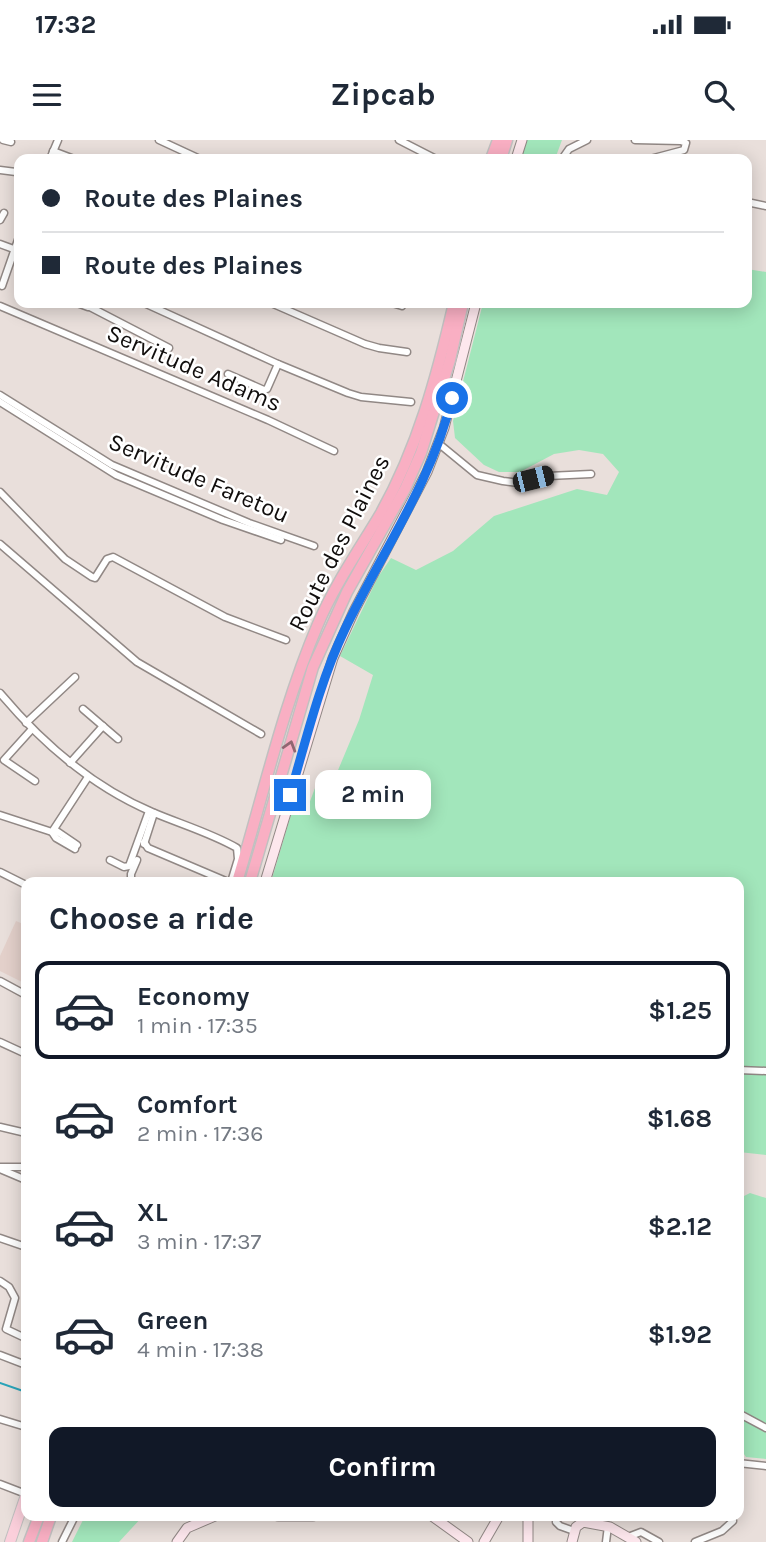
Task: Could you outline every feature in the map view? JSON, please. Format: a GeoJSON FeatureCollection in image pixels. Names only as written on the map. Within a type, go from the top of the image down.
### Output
{"type":"FeatureCollection","features":[{"type":"Feature","properties":{"kind":"highway","name":"Route des Plaines"},"geometry":{"type":"LineString","coordinates":[[238,877],[303,662],[334,587],[381,512],[405,464],[427,408],[453,308]]}},
{"type":"Feature","properties":{"kind":"highway","name":"Route des Plaines"},"geometry":{"type":"LineString","coordinates":[[251,877],[313,667],[347,592],[405,489],[421,453],[450,360],[462,308]]}},
{"type":"Feature","properties":{"kind":"highway"},"geometry":{"type":"LineString","coordinates":[[30,1542],[37,1521]]}},
{"type":"Feature","properties":{"kind":"highway"},"geometry":{"type":"LineString","coordinates":[[42,1542],[49,1521]]}},
{"type":"Feature","properties":{"kind":"main road","name":"Route des Plaines"},"geometry":{"type":"LineString","coordinates":[[267,877],[333,658],[354,611],[414,499],[438,443],[448,415],[475,308]]}},
{"type":"Feature","properties":{"kind":"main road"},"geometry":{"type":"LineString","coordinates":[[11,1542],[21,1508]]}},
{"type":"Feature","properties":{"kind":"main road"},"geometry":{"type":"LineString","coordinates":[[177,1542],[187,1528],[203,1521]]}},
{"type":"Feature","properties":{"kind":"main road"},"geometry":{"type":"LineString","coordinates":[[447,1521],[468,1542]]}},
{"type":"Feature","properties":{"kind":"main road"},"geometry":{"type":"LineString","coordinates":[[484,1542],[496,1521]]}},
{"type":"Feature","properties":{"kind":"main road"},"geometry":{"type":"LineString","coordinates":[[528,1521],[528,1542]]}},
{"type":"Feature","properties":{"kind":"main road"},"geometry":{"type":"LineString","coordinates":[[572,1542],[578,1523],[583,1522],[608,1526],[632,1539]]}},
{"type":"Feature","properties":{"kind":"street"},"geometry":{"type":"LineString","coordinates":[[3,140],[11,142]]}},
{"type":"Feature","properties":{"kind":"street"},"geometry":{"type":"LineString","coordinates":[[52,154],[58,140]]}},
{"type":"Feature","properties":{"kind":"street"},"geometry":{"type":"LineString","coordinates":[[159,140],[189,154]]}},
{"type":"Feature","properties":{"kind":"street"},"geometry":{"type":"LineString","coordinates":[[399,140],[426,154]]}},
{"type":"Feature","properties":{"kind":"street"},"geometry":{"type":"LineString","coordinates":[[566,154],[569,149],[587,140]]}},
{"type":"Feature","properties":{"kind":"street"},"geometry":{"type":"LineString","coordinates":[[635,140],[685,143],[684,150],[669,154]]}},
{"type":"Feature","properties":{"kind":"street"},"geometry":{"type":"LineString","coordinates":[[54,151],[62,154]]}},
{"type":"Feature","properties":{"kind":"street"},"geometry":{"type":"LineString","coordinates":[[2,286],[14,257]]}},
{"type":"Feature","properties":{"kind":"street","name":"Servitude Adams"},"geometry":{"type":"LineString","coordinates":[[0,306],[268,420],[334,451]]}},
{"type":"Feature","properties":{"kind":"street"},"geometry":{"type":"LineString","coordinates":[[96,308],[169,348]]}},
{"type":"Feature","properties":{"kind":"street"},"geometry":{"type":"LineString","coordinates":[[155,308],[278,364],[361,397],[411,402]]}},
{"type":"Feature","properties":{"kind":"street"},"geometry":{"type":"LineString","coordinates":[[282,308],[365,344],[407,352]]}},
{"type":"Feature","properties":{"kind":"street"},"geometry":{"type":"LineString","coordinates":[[228,374],[264,390],[267,389],[278,364]]}},
{"type":"Feature","properties":{"kind":"street","name":"Servitude Faretou"},"geometry":{"type":"LineString","coordinates":[[0,395],[112,465],[250,523],[314,546]]}},
{"type":"Feature","properties":{"kind":"street","name":"Servitude Faretou"},"geometry":{"type":"LineString","coordinates":[[0,402],[116,475],[223,520],[281,540]]}},
{"type":"Feature","properties":{"kind":"street"},"geometry":{"type":"LineString","coordinates":[[438,443],[477,475],[503,481],[519,483],[548,476],[591,474]]}},
{"type":"Feature","properties":{"kind":"street"},"geometry":{"type":"LineString","coordinates":[[0,492],[65,559],[92,577],[95,578],[107,559],[113,557],[225,617],[286,640]]}},
{"type":"Feature","properties":{"kind":"street"},"geometry":{"type":"LineString","coordinates":[[0,544],[137,662],[261,734]]}},
{"type":"Feature","properties":{"kind":"street"},"geometry":{"type":"LineString","coordinates":[[26,723],[75,677]]}},
{"type":"Feature","properties":{"kind":"street"},"geometry":{"type":"LineString","coordinates":[[0,692],[32,729],[88,777],[120,797],[238,850],[231,877]]}},
{"type":"Feature","properties":{"kind":"street"},"geometry":{"type":"LineString","coordinates":[[83,709],[118,739]]}},
{"type":"Feature","properties":{"kind":"street"},"geometry":{"type":"LineString","coordinates":[[70,763],[103,726]]}},
{"type":"Feature","properties":{"kind":"street"},"geometry":{"type":"LineString","coordinates":[[32,729],[4,760],[35,781]]}},
{"type":"Feature","properties":{"kind":"street"},"geometry":{"type":"LineString","coordinates":[[53,831],[88,777]]}},
{"type":"Feature","properties":{"kind":"street"},"geometry":{"type":"LineString","coordinates":[[131,877],[145,842],[151,812]]}},
{"type":"Feature","properties":{"kind":"street"},"geometry":{"type":"LineString","coordinates":[[110,860],[124,867],[130,866],[151,812]]}},
{"type":"Feature","properties":{"kind":"street"},"geometry":{"type":"LineString","coordinates":[[0,815],[53,831]]}},
{"type":"Feature","properties":{"kind":"street"},"geometry":{"type":"LineString","coordinates":[[53,831],[56,838],[76,847]]}},
{"type":"Feature","properties":{"kind":"street"},"geometry":{"type":"LineString","coordinates":[[145,842],[148,848],[218,877]]}},
{"type":"Feature","properties":{"kind":"street"},"geometry":{"type":"LineString","coordinates":[[0,872],[21,882]]}},
{"type":"Feature","properties":{"kind":"street"},"geometry":{"type":"LineString","coordinates":[[0,981],[21,992]]}},
{"type":"Feature","properties":{"kind":"street"},"geometry":{"type":"LineString","coordinates":[[0,1042],[21,1052]]}},
{"type":"Feature","properties":{"kind":"street"},"geometry":{"type":"LineString","coordinates":[[744,1070],[766,1071]]}},
{"type":"Feature","properties":{"kind":"street"},"geometry":{"type":"LineString","coordinates":[[0,1127],[21,1132]]}},
{"type":"Feature","properties":{"kind":"street"},"geometry":{"type":"LineString","coordinates":[[0,1168],[21,1167]]}},
{"type":"Feature","properties":{"kind":"street"},"geometry":{"type":"LineString","coordinates":[[0,1168],[21,1178]]}},
{"type":"Feature","properties":{"kind":"street"},"geometry":{"type":"LineString","coordinates":[[0,1238],[21,1245]]}},
{"type":"Feature","properties":{"kind":"street"},"geometry":{"type":"LineString","coordinates":[[0,1281],[9,1287],[15,1298],[6,1329],[21,1336]]}},
{"type":"Feature","properties":{"kind":"street"},"geometry":{"type":"LineString","coordinates":[[0,1355],[21,1363]]}},
{"type":"Feature","properties":{"kind":"street"},"geometry":{"type":"LineString","coordinates":[[744,1416],[766,1428]]}},
{"type":"Feature","properties":{"kind":"street"},"geometry":{"type":"LineString","coordinates":[[0,1419],[21,1425]]}},
{"type":"Feature","properties":{"kind":"street"},"geometry":{"type":"LineString","coordinates":[[744,1464],[766,1466]]}},
{"type":"Feature","properties":{"kind":"street"},"geometry":{"type":"LineString","coordinates":[[0,1484],[21,1492]]}},
{"type":"Feature","properties":{"kind":"street"},"geometry":{"type":"LineString","coordinates":[[62,1542],[72,1521]]}},
{"type":"Feature","properties":{"kind":"street"},"geometry":{"type":"LineString","coordinates":[[695,1542],[728,1528],[733,1521]]}},
{"type":"Feature","properties":{"kind":"street"},"geometry":{"type":"LineString","coordinates":[[556,1522],[574,1531]]}},
{"type":"Feature","properties":{"kind":"street"},"geometry":{"type":"LineString","coordinates":[[606,1542],[608,1526]]}},
{"type":"Feature","properties":{"kind":"street"},"geometry":{"type":"LineString","coordinates":[[632,1539],[642,1532],[659,1542]]}},
{"type":"Feature","properties":{"kind":"shaded area"},"geometry":{"type":"Polygon","coordinates":[[[16,921],[21,923],[21,982],[0,971],[0,956],[16,921]]]}},
{"type":"Feature","properties":{"kind":"green space"},"geometry":{"type":"Polygon","coordinates":[[[525,140],[562,140],[557,154],[521,154],[525,140]]]}},
{"type":"Feature","properties":{"kind":"green space"},"geometry":{"type":"Polygon","coordinates":[[[752,270],[766,272],[766,1155],[744,1153],[744,877],[272,877],[295,801],[309,804],[321,772],[336,775],[359,720],[373,675],[340,656],[378,577],[391,558],[416,570],[453,551],[494,516],[577,489],[607,495],[619,472],[603,454],[579,450],[554,454],[520,472],[499,472],[484,465],[455,438],[453,421],[482,308],[752,308],[752,270]]]}},
{"type":"Feature","properties":{"kind":"green space"},"geometry":{"type":"Polygon","coordinates":[[[750,1193],[766,1198],[766,1459],[746,1457],[744,1454],[744,1196],[750,1193]]]}},
{"type":"Feature","properties":{"kind":"green space"},"geometry":{"type":"Polygon","coordinates":[[[82,1521],[138,1521],[119,1542],[72,1542],[82,1521]]]}},
{"type":"Feature","properties":{"kind":"waterway"},"geometry":{"type":"LineString","coordinates":[[0,1383],[21,1390]]}},
{"type":"Feature","properties":{"kind":"route"},"geometry":{"type":"LineString","coordinates":[[290,795],[337,646],[418,491],[444,428],[452,398]]}}]}
